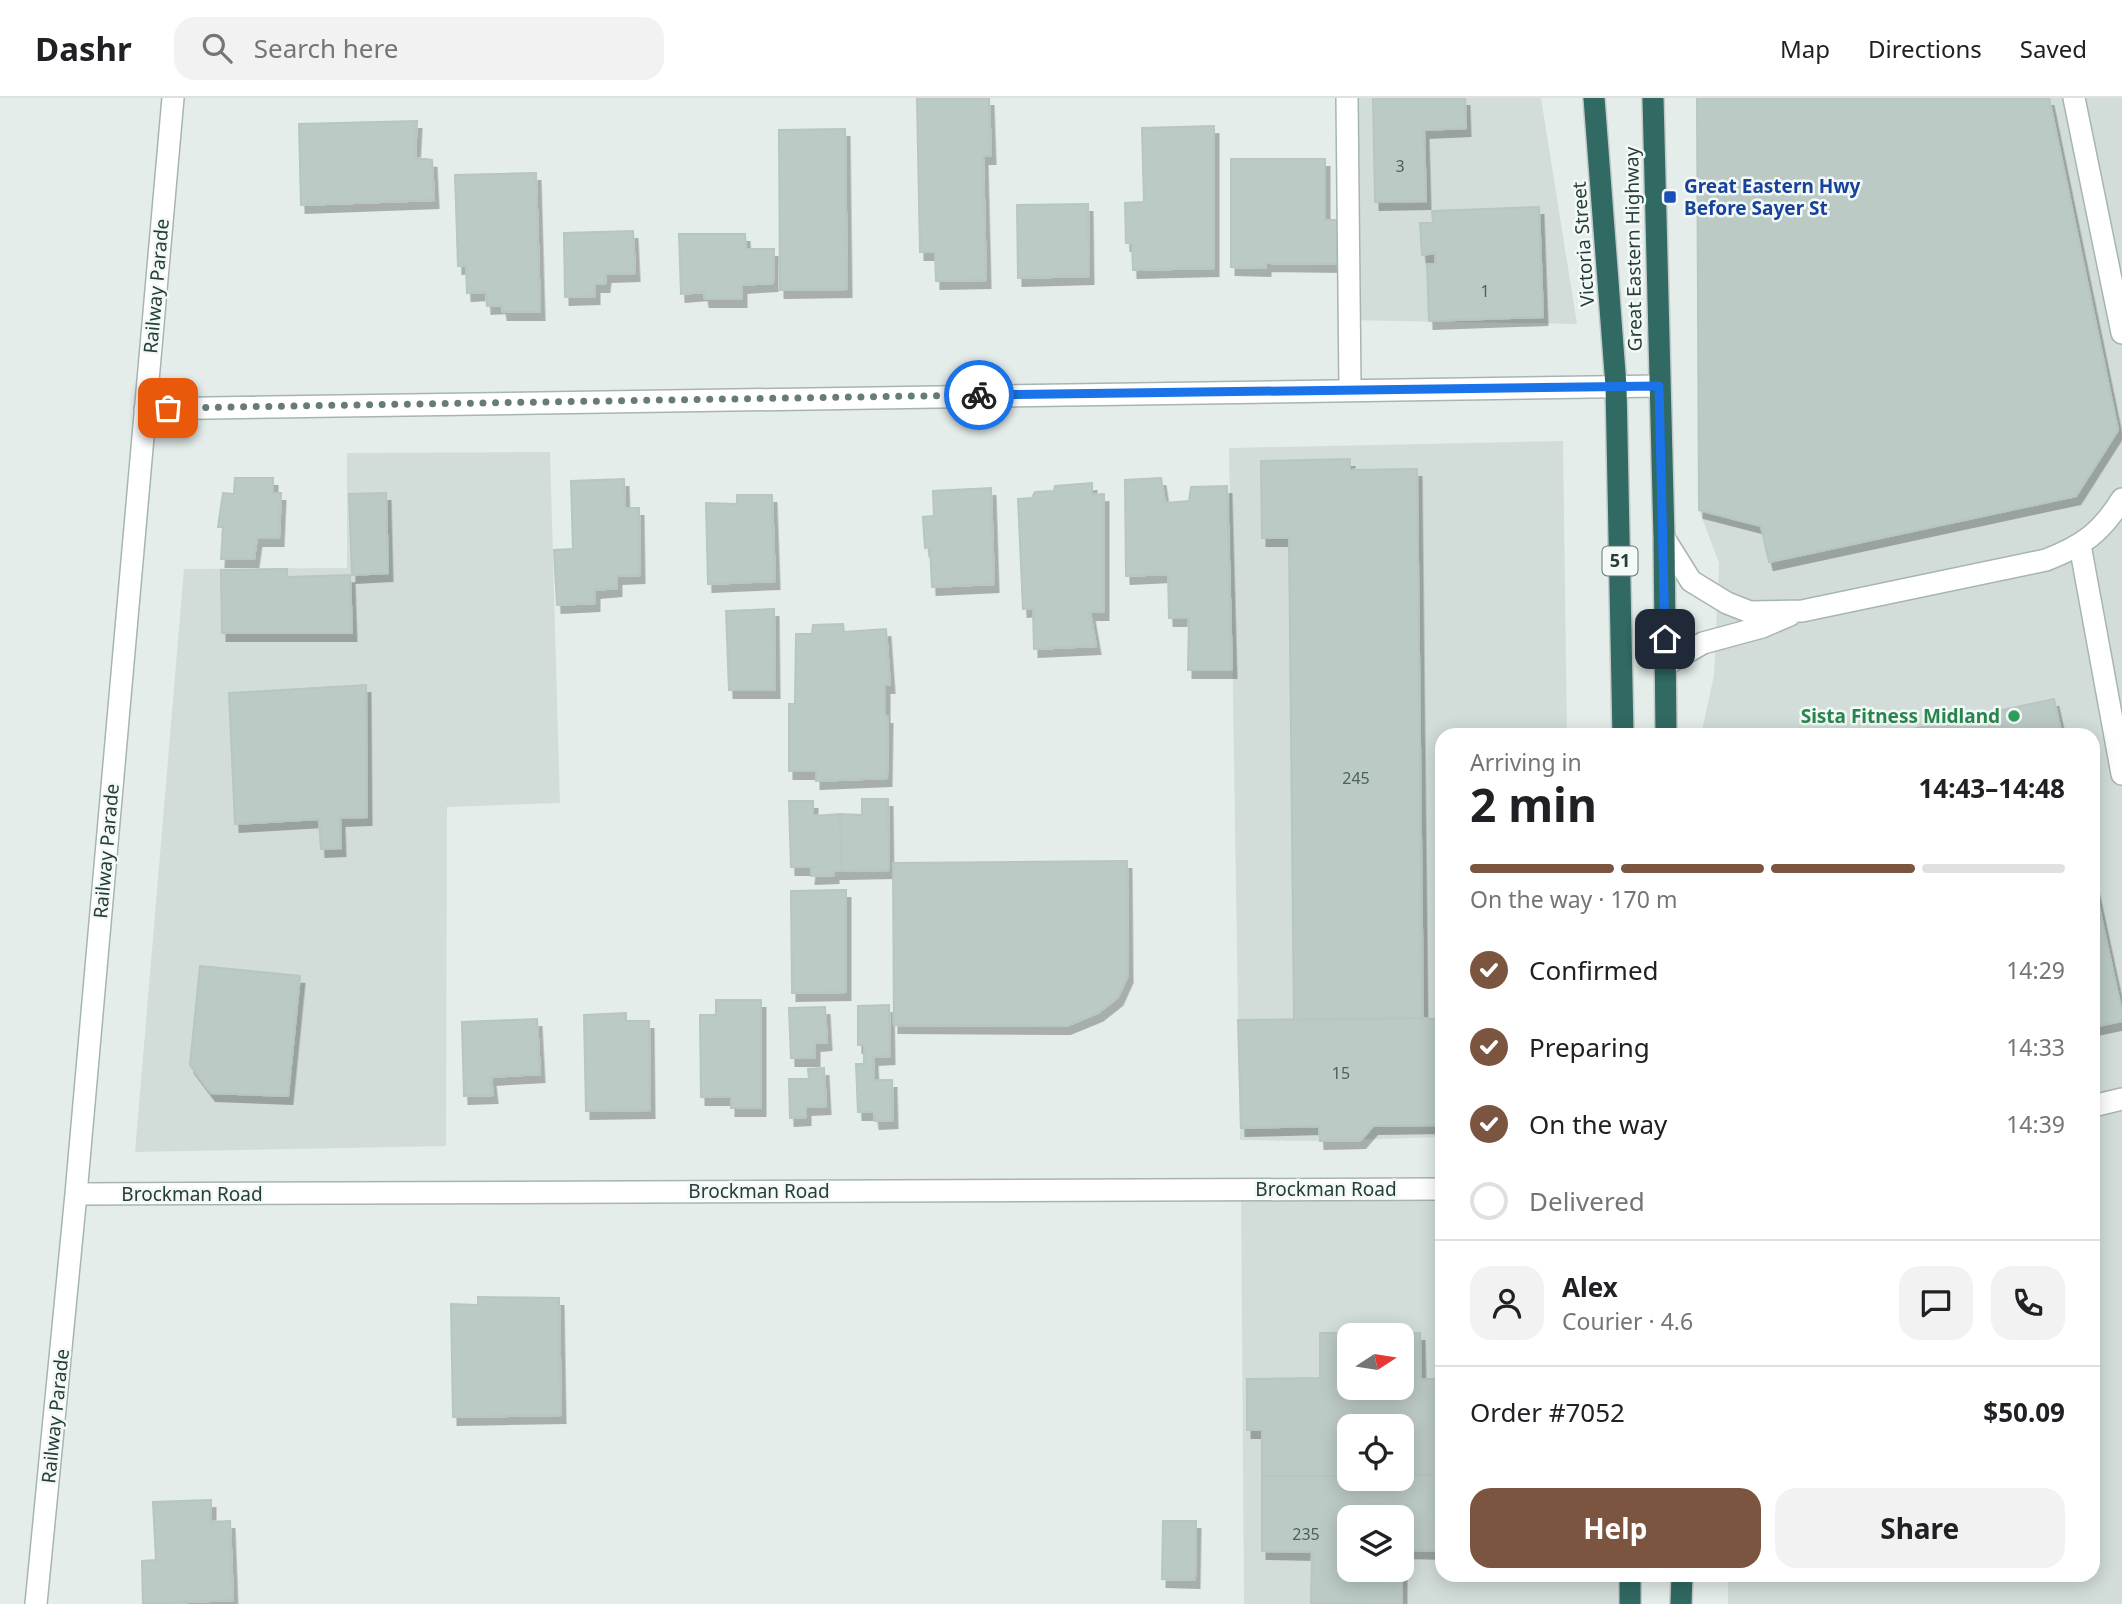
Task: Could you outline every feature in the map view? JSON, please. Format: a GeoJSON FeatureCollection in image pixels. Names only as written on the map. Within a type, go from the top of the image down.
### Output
{"type":"FeatureCollection","features":[{"type":"Feature","properties":{"kind":"highway","name":"Victoria Street"},"geometry":{"type":"LineString","coordinates":[[1594,98],[1616,386]]}},
{"type":"Feature","properties":{"kind":"highway","name":"Great Eastern Highway"},"geometry":{"type":"LineString","coordinates":[[1653,98],[1666,728]]}},
{"type":"Feature","properties":{"kind":"highway","name":"51"},"geometry":{"type":"LineString","coordinates":[[1616,386],[1623,728]]}},
{"type":"Feature","properties":{"kind":"highway"},"geometry":{"type":"LineString","coordinates":[[1630,1582],[1630,1604]]}},
{"type":"Feature","properties":{"kind":"highway"},"geometry":{"type":"LineString","coordinates":[[1681,1604],[1682,1582]]}},
{"type":"Feature","properties":{"kind":"street","name":"Railway Parade"},"geometry":{"type":"LineString","coordinates":[[36,1604],[76,1194],[173,98]]}},
{"type":"Feature","properties":{"kind":"street"},"geometry":{"type":"LineString","coordinates":[[1347,98],[1350,389]]}},
{"type":"Feature","properties":{"kind":"street"},"geometry":{"type":"LineString","coordinates":[[2074,98],[2122,333]]}},
{"type":"Feature","properties":{"kind":"street"},"geometry":{"type":"LineString","coordinates":[[145,409],[1659,386]]}},
{"type":"Feature","properties":{"kind":"street"},"geometry":{"type":"LineString","coordinates":[[1665,665],[1703,643],[1802,611],[2046,560],[2080,545],[2111,516],[2122,499]]}},
{"type":"Feature","properties":{"kind":"street"},"geometry":{"type":"LineString","coordinates":[[1664,538],[1691,581],[1705,592],[1750,612],[1802,611]]}},
{"type":"Feature","properties":{"kind":"street"},"geometry":{"type":"LineString","coordinates":[[2080,545],[2122,774]]}},
{"type":"Feature","properties":{"kind":"street"},"geometry":{"type":"LineString","coordinates":[[2100,1104],[2122,1099]]}},
{"type":"Feature","properties":{"kind":"street","name":"Brockman Road"},"geometry":{"type":"LineString","coordinates":[[76,1194],[1435,1189]]}},
{"type":"Feature","properties":{"kind":"shaded area"},"geometry":{"type":"Polygon","coordinates":[[[1340,98],[1541,98],[1577,324],[1342,320],[1340,98]]]}},
{"type":"Feature","properties":{"kind":"shaded area"},"geometry":{"type":"Polygon","coordinates":[[[1697,98],[2122,98],[2122,1604],[1728,1604],[1728,1582],[2100,1582],[2100,728],[1703,728],[1714,675],[1719,563],[1699,510],[1697,98]]]}},
{"type":"Feature","properties":{"kind":"shaded area"},"geometry":{"type":"Polygon","coordinates":[[[1563,441],[1567,728],[1435,728],[1435,1137],[1320,1141],[1240,1140],[1229,448],[1563,441]]]}},
{"type":"Feature","properties":{"kind":"shaded area"},"geometry":{"type":"Polygon","coordinates":[[[550,452],[560,803],[447,807],[446,1146],[135,1152],[184,569],[347,568],[347,453],[550,452]]]}},
{"type":"Feature","properties":{"kind":"shaded area"},"geometry":{"type":"Polygon","coordinates":[[[1241,1189],[1435,1189],[1435,1582],[1630,1582],[1630,1604],[1244,1604],[1241,1189]]]}},
{"type":"Feature","properties":{"kind":"building"},"geometry":{"type":"Polygon","coordinates":[[[917,98],[989,98],[991,156],[983,156],[986,280],[936,281],[935,252],[920,252],[917,98]]]}},
{"type":"Feature","properties":{"kind":"building"},"geometry":{"type":"Polygon","coordinates":[[[1373,98],[1465,98],[1466,128],[1424,130],[1426,201],[1375,202],[1373,98]]]}},
{"type":"Feature","properties":{"kind":"building"},"geometry":{"type":"Polygon","coordinates":[[[1697,98],[2049,98],[2118,430],[2076,496],[1769,562],[1761,526],[1699,510],[1697,98]]]}},
{"type":"Feature","properties":{"kind":"building"},"geometry":{"type":"Polygon","coordinates":[[[417,121],[415,158],[432,160],[434,200],[301,205],[299,124],[417,121]]]}},
{"type":"Feature","properties":{"kind":"building"},"geometry":{"type":"Polygon","coordinates":[[[1214,126],[1214,268],[1133,270],[1132,244],[1126,243],[1125,203],[1144,202],[1142,128],[1214,126]]]}},
{"type":"Feature","properties":{"kind":"building"},"geometry":{"type":"Polygon","coordinates":[[[845,129],[847,289],[780,290],[779,130],[845,129]]]}},
{"type":"Feature","properties":{"kind":"building"},"geometry":{"type":"Polygon","coordinates":[[[1231,159],[1325,159],[1325,220],[1338,220],[1337,264],[1266,263],[1266,268],[1231,267],[1231,159]]]}},
{"type":"Feature","properties":{"kind":"building"},"geometry":{"type":"Polygon","coordinates":[[[536,173],[540,312],[503,312],[502,305],[487,306],[486,292],[467,293],[466,265],[458,266],[455,175],[536,173]]]}},
{"type":"Feature","properties":{"kind":"building"},"geometry":{"type":"Polygon","coordinates":[[[1088,204],[1089,276],[1018,278],[1017,205],[1088,204]]]}},
{"type":"Feature","properties":{"kind":"building"},"geometry":{"type":"Polygon","coordinates":[[[1539,207],[1543,317],[1429,321],[1427,264],[1436,264],[1435,253],[1422,255],[1420,223],[1433,223],[1432,211],[1539,207]]]}},
{"type":"Feature","properties":{"kind":"building"},"geometry":{"type":"Polygon","coordinates":[[[633,231],[635,273],[606,274],[605,284],[595,284],[595,296],[565,297],[564,233],[633,231]]]}},
{"type":"Feature","properties":{"kind":"building"},"geometry":{"type":"Polygon","coordinates":[[[679,234],[745,234],[746,249],[774,249],[773,283],[742,285],[742,299],[705,299],[704,292],[681,294],[679,234]]]}},
{"type":"Feature","properties":{"kind":"building"},"geometry":{"type":"Polygon","coordinates":[[[1350,459],[1350,470],[1417,469],[1423,1018],[1294,1020],[1289,538],[1262,538],[1261,461],[1350,459]]]}},
{"type":"Feature","properties":{"kind":"building"},"geometry":{"type":"Polygon","coordinates":[[[235,478],[273,478],[273,493],[281,493],[279,538],[257,538],[254,559],[221,559],[223,527],[218,527],[223,493],[234,494],[235,478]]]}},
{"type":"Feature","properties":{"kind":"building"},"geometry":{"type":"Polygon","coordinates":[[[1161,478],[1165,503],[1189,501],[1191,487],[1227,486],[1232,670],[1188,670],[1189,618],[1169,618],[1168,574],[1126,576],[1125,480],[1161,478]]]}},
{"type":"Feature","properties":{"kind":"building"},"geometry":{"type":"Polygon","coordinates":[[[624,479],[625,508],[639,508],[640,575],[617,576],[617,588],[595,590],[595,603],[557,605],[554,550],[573,549],[571,481],[624,479]]]}},
{"type":"Feature","properties":{"kind":"building"},"geometry":{"type":"Polygon","coordinates":[[[1092,483],[1092,495],[1104,494],[1104,612],[1090,612],[1096,646],[1034,649],[1033,608],[1023,609],[1018,499],[1032,498],[1035,492],[1054,491],[1055,486],[1092,483]]]}},
{"type":"Feature","properties":{"kind":"building"},"geometry":{"type":"Polygon","coordinates":[[[991,488],[994,584],[932,587],[930,547],[925,548],[923,517],[934,516],[933,491],[991,488]]]}},
{"type":"Feature","properties":{"kind":"building"},"geometry":{"type":"Polygon","coordinates":[[[386,493],[388,573],[352,575],[349,494],[386,493]]]}},
{"type":"Feature","properties":{"kind":"building"},"geometry":{"type":"Polygon","coordinates":[[[737,495],[772,495],[775,581],[708,584],[706,503],[737,504],[737,495]]]}},
{"type":"Feature","properties":{"kind":"building"},"geometry":{"type":"Polygon","coordinates":[[[287,569],[287,577],[350,575],[352,633],[222,633],[221,570],[287,569]]]}},
{"type":"Feature","properties":{"kind":"building"},"geometry":{"type":"Polygon","coordinates":[[[774,609],[775,690],[729,690],[726,611],[774,609]]]}},
{"type":"Feature","properties":{"kind":"building"},"geometry":{"type":"Polygon","coordinates":[[[843,624],[844,632],[886,629],[890,685],[885,685],[885,716],[888,716],[887,778],[816,781],[816,771],[789,771],[789,704],[795,704],[796,634],[812,634],[813,625],[843,624]]]}},
{"type":"Feature","properties":{"kind":"building"},"geometry":{"type":"Polygon","coordinates":[[[366,685],[367,817],[340,818],[341,848],[321,849],[319,819],[235,824],[229,693],[366,685]]]}},
{"type":"Feature","properties":{"kind":"building","name":"Sista Fitness Midland"},"geometry":{"type":"Polygon","coordinates":[[[2054,699],[2060,728],[1917,728],[2054,699]]]}},
{"type":"Feature","properties":{"kind":"building"},"geometry":{"type":"Polygon","coordinates":[[[862,799],[888,799],[889,870],[842,871],[840,814],[862,815],[862,799]]]}},
{"type":"Feature","properties":{"kind":"building"},"geometry":{"type":"Polygon","coordinates":[[[789,801],[813,801],[813,816],[840,814],[842,871],[834,871],[834,875],[811,876],[812,867],[791,867],[789,801]]]}},
{"type":"Feature","properties":{"kind":"building"},"geometry":{"type":"Polygon","coordinates":[[[1127,861],[1128,975],[1118,997],[1098,1013],[1066,1026],[894,1025],[893,863],[1127,861]]]}},
{"type":"Feature","properties":{"kind":"building"},"geometry":{"type":"Polygon","coordinates":[[[846,890],[846,992],[792,993],[791,891],[846,890]]]}},
{"type":"Feature","properties":{"kind":"building"},"geometry":{"type":"Polygon","coordinates":[[[2100,911],[2122,1013],[2122,1021],[2100,1026],[2100,911]]]}},
{"type":"Feature","properties":{"kind":"building"},"geometry":{"type":"Polygon","coordinates":[[[200,966],[300,976],[288,1096],[211,1093],[190,1065],[200,966]]]}},
{"type":"Feature","properties":{"kind":"building"},"geometry":{"type":"Polygon","coordinates":[[[716,1000],[761,1000],[761,1108],[731,1108],[731,1097],[701,1097],[700,1015],[716,1015],[716,1000]]]}},
{"type":"Feature","properties":{"kind":"building"},"geometry":{"type":"Polygon","coordinates":[[[889,1005],[890,1056],[873,1057],[874,1080],[892,1080],[893,1120],[875,1121],[874,1112],[858,1112],[856,1064],[864,1064],[864,1045],[858,1045],[858,1006],[889,1005]]]}},
{"type":"Feature","properties":{"kind":"building"},"geometry":{"type":"Polygon","coordinates":[[[825,1007],[827,1042],[815,1043],[815,1058],[791,1058],[789,1008],[825,1007]]]}},
{"type":"Feature","properties":{"kind":"building"},"geometry":{"type":"Polygon","coordinates":[[[626,1013],[626,1021],[649,1021],[650,1110],[586,1111],[584,1015],[626,1013]]]}},
{"type":"Feature","properties":{"kind":"building"},"geometry":{"type":"Polygon","coordinates":[[[537,1019],[540,1074],[491,1077],[493,1095],[464,1096],[462,1022],[537,1019]]]}},
{"type":"Feature","properties":{"kind":"building"},"geometry":{"type":"Polygon","coordinates":[[[1435,1019],[1435,1125],[1373,1126],[1361,1140],[1320,1141],[1319,1126],[1241,1128],[1238,1020],[1435,1019]]]}},
{"type":"Feature","properties":{"kind":"building"},"geometry":{"type":"Polygon","coordinates":[[[824,1068],[826,1106],[806,1107],[806,1117],[790,1118],[789,1079],[809,1079],[808,1069],[824,1068]]]}},
{"type":"Feature","properties":{"kind":"building"},"geometry":{"type":"Polygon","coordinates":[[[478,1297],[559,1298],[561,1415],[453,1417],[451,1304],[478,1305],[478,1297]]]}},
{"type":"Feature","properties":{"kind":"building"},"geometry":{"type":"Polygon","coordinates":[[[1320,1333],[1337,1333],[1337,1400],[1414,1400],[1414,1333],[1420,1333],[1421,1379],[1435,1379],[1435,1475],[1414,1475],[1414,1414],[1337,1414],[1337,1476],[1262,1476],[1262,1430],[1247,1430],[1247,1379],[1320,1378],[1320,1333]]]}},
{"type":"Feature","properties":{"kind":"building"},"geometry":{"type":"Polygon","coordinates":[[[1414,1475],[1435,1475],[1435,1551],[1414,1550],[1414,1505],[1337,1505],[1337,1582],[1402,1582],[1402,1604],[1311,1603],[1312,1552],[1262,1551],[1262,1476],[1337,1476],[1337,1491],[1414,1491],[1414,1475]]]}},
{"type":"Feature","properties":{"kind":"building"},"geometry":{"type":"Polygon","coordinates":[[[211,1500],[211,1522],[230,1521],[233,1600],[143,1604],[142,1561],[156,1560],[153,1502],[211,1500]]]}},
{"type":"Feature","properties":{"kind":"building"},"geometry":{"type":"Polygon","coordinates":[[[1163,1521],[1196,1521],[1195,1580],[1162,1579],[1163,1521]]]}},
{"type":"Feature","properties":{"kind":"way so far"},"geometry":{"type":"LineString","coordinates":[[168,408],[979,395]]}},
{"type":"Feature","properties":{"kind":"place","name":"Great Eastern Hwy Before Sayer St"},"geometry":{"type":"Point","coordinates":[1670,197]}},
{"type":"Feature","properties":{"kind":"place","name":"Sista Fitness Midland"},"geometry":{"type":"Point","coordinates":[2014,716]}},
{"type":"Feature","properties":{"kind":"route"},"geometry":{"type":"LineString","coordinates":[[979,395],[1659,386],[1665,639]]}}]}
